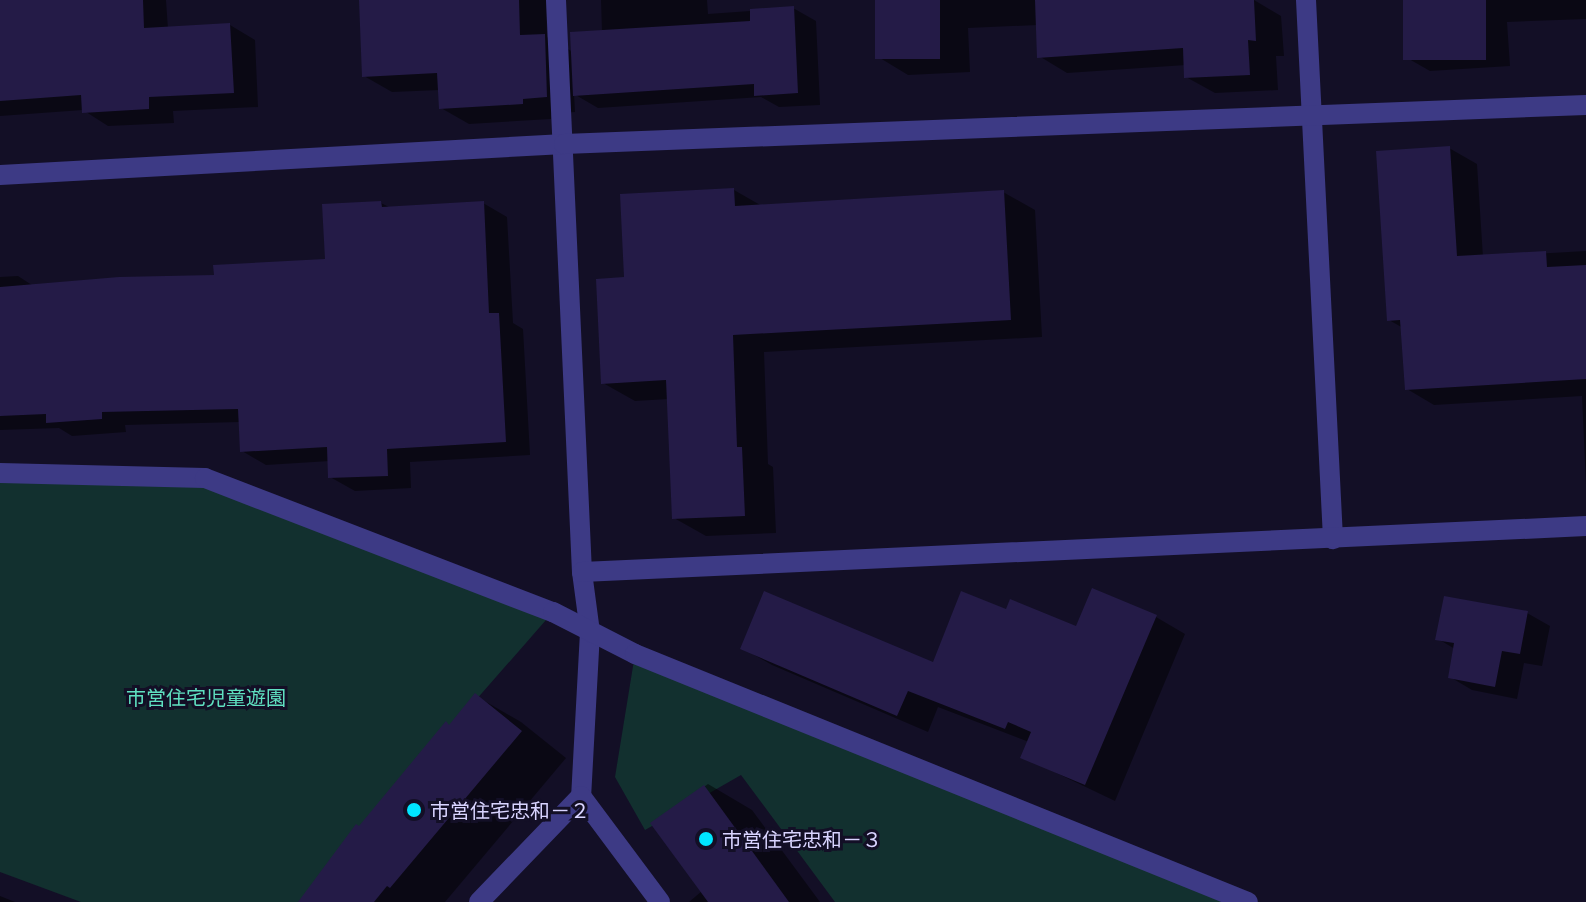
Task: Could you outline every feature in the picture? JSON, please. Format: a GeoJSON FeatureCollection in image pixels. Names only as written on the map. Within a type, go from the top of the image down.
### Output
{"type":"FeatureCollection","features":[{"type":"Feature","properties":{"kind":"street"},"geometry":{"type":"LineString","coordinates":[[556,0],[582,572],[590,632],[581,796],[660,902]]}},
{"type":"Feature","properties":{"kind":"street"},"geometry":{"type":"LineString","coordinates":[[1306,0],[1333,539]]}},
{"type":"Feature","properties":{"kind":"street"},"geometry":{"type":"LineString","coordinates":[[0,175],[564,144],[1312,118],[1586,105]]}},
{"type":"Feature","properties":{"kind":"street"},"geometry":{"type":"LineString","coordinates":[[0,473],[205,478],[553,612],[650,660],[1248,902]]}},
{"type":"Feature","properties":{"kind":"street"},"geometry":{"type":"LineString","coordinates":[[582,572],[1586,526]]}},
{"type":"Feature","properties":{"kind":"street"},"geometry":{"type":"LineString","coordinates":[[479,902],[581,796]]}},
{"type":"Feature","properties":{"kind":"green space","name":"市営住宅児童遊園"},"geometry":{"type":"Polygon","coordinates":[[[0,473],[205,478],[553,612],[299,902],[81,902],[0,872],[0,473]]]}},
{"type":"Feature","properties":{"kind":"green space"},"geometry":{"type":"Polygon","coordinates":[[[635,654],[1248,902],[835,902],[741,775],[645,830],[615,777],[635,654]]]}},
{"type":"Feature","properties":{"kind":"building"},"geometry":{"type":"Polygon","coordinates":[[[0,0],[143,0],[144,28],[230,23],[234,93],[149,97],[149,109],[82,113],[81,95],[0,101],[0,0]]]}},
{"type":"Feature","properties":{"kind":"building"},"geometry":{"type":"Polygon","coordinates":[[[359,0],[519,0],[520,35],[545,34],[547,97],[523,99],[523,104],[439,109],[437,73],[362,77],[359,0]]]}},
{"type":"Feature","properties":{"kind":"building"},"geometry":{"type":"Polygon","coordinates":[[[875,0],[940,0],[940,59],[875,59],[875,0]]]}},
{"type":"Feature","properties":{"kind":"building"},"geometry":{"type":"Polygon","coordinates":[[[1035,0],[1254,0],[1256,41],[1248,40],[1250,75],[1184,78],[1183,48],[1037,58],[1035,0]]]}},
{"type":"Feature","properties":{"kind":"building"},"geometry":{"type":"Polygon","coordinates":[[[1403,0],[1486,0],[1486,60],[1403,60],[1403,0]]]}},
{"type":"Feature","properties":{"kind":"building"},"geometry":{"type":"Polygon","coordinates":[[[794,6],[798,93],[754,96],[754,84],[573,96],[570,32],[750,21],[750,9],[794,6]]]}},
{"type":"Feature","properties":{"kind":"building"},"geometry":{"type":"Polygon","coordinates":[[[1450,146],[1457,256],[1546,251],[1547,267],[1586,265],[1586,379],[1405,390],[1400,320],[1387,321],[1376,151],[1450,146]]]}},
{"type":"Feature","properties":{"kind":"building"},"geometry":{"type":"Polygon","coordinates":[[[734,188],[735,206],[1004,190],[1011,320],[733,335],[737,447],[742,447],[745,516],[672,519],[666,380],[601,384],[596,279],[624,277],[620,194],[734,188]]]}},
{"type":"Feature","properties":{"kind":"building"},"geometry":{"type":"Polygon","coordinates":[[[381,201],[382,207],[484,201],[489,313],[499,313],[506,442],[387,449],[388,476],[328,478],[327,447],[240,452],[238,409],[102,412],[102,419],[46,423],[46,414],[0,416],[0,287],[119,277],[214,275],[213,265],[325,259],[322,204],[381,201]]]}},
{"type":"Feature","properties":{"kind":"building"},"geometry":{"type":"Polygon","coordinates":[[[1092,588],[1157,615],[1085,785],[1020,758],[1031,732],[1008,722],[1005,729],[908,691],[897,716],[740,649],[764,591],[933,662],[961,591],[1006,609],[1010,599],[1076,626],[1092,588]]]}},
{"type":"Feature","properties":{"kind":"building"},"geometry":{"type":"Polygon","coordinates":[[[1444,596],[1528,611],[1520,654],[1502,651],[1495,687],[1448,678],[1454,643],[1435,640],[1444,596]]]}},
{"type":"Feature","properties":{"kind":"building","name":"市営住宅忠和－２"},"geometry":{"type":"Polygon","coordinates":[[[475,693],[522,731],[390,888],[387,886],[374,902],[298,902],[356,824],[359,826],[446,721],[449,725],[475,693]]]}},
{"type":"Feature","properties":{"kind":"building","name":"市営住宅忠和－３"},"geometry":{"type":"Polygon","coordinates":[[[704,785],[789,902],[708,902],[650,823],[704,785]]]}},
{"type":"Feature","properties":{"kind":"place","name":"市営住宅忠和－２"},"geometry":{"type":"Point","coordinates":[414,810]}},
{"type":"Feature","properties":{"kind":"place","name":"市営住宅忠和－３"},"geometry":{"type":"Point","coordinates":[706,839]}}]}
